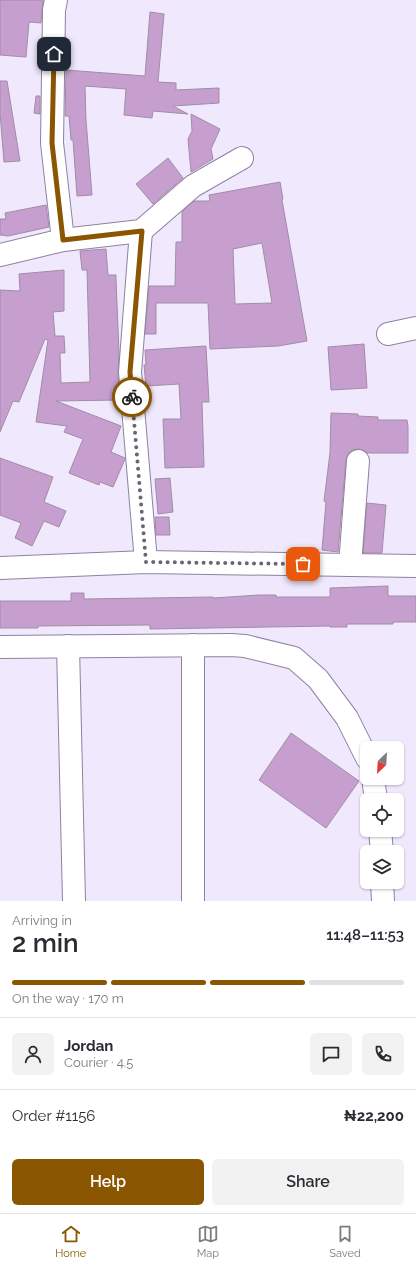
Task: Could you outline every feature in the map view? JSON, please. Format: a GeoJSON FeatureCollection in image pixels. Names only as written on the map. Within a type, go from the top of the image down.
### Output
{"type":"FeatureCollection","features":[{"type":"Feature","properties":{"kind":"street"},"geometry":{"type":"LineString","coordinates":[[56,0],[54,10],[52,143],[63,240]]}},
{"type":"Feature","properties":{"kind":"street"},"geometry":{"type":"LineString","coordinates":[[0,255],[63,240],[142,231],[193,186],[242,158]]}},
{"type":"Feature","properties":{"kind":"street"},"geometry":{"type":"LineString","coordinates":[[142,231],[130,372],[146,562]]}},
{"type":"Feature","properties":{"kind":"street"},"geometry":{"type":"LineString","coordinates":[[388,334],[416,328]]}},
{"type":"Feature","properties":{"kind":"street"},"geometry":{"type":"LineString","coordinates":[[350,565],[358,461]]}},
{"type":"Feature","properties":{"kind":"street"},"geometry":{"type":"LineString","coordinates":[[0,568],[146,562],[416,566]]}},
{"type":"Feature","properties":{"kind":"street"},"geometry":{"type":"LineString","coordinates":[[192,645],[193,901]]}},
{"type":"Feature","properties":{"kind":"street"},"geometry":{"type":"LineString","coordinates":[[0,647],[230,645],[245,646],[294,658],[318,679],[347,718],[360,744]]}},
{"type":"Feature","properties":{"kind":"street"},"geometry":{"type":"LineString","coordinates":[[68,646],[74,901]]}},
{"type":"Feature","properties":{"kind":"street"},"geometry":{"type":"LineString","coordinates":[[382,889],[383,901]]}},
{"type":"Feature","properties":{"kind":"building"},"geometry":{"type":"Polygon","coordinates":[[[0,0],[43,0],[41,23],[29,22],[26,57],[0,55],[0,0]]]}},
{"type":"Feature","properties":{"kind":"building"},"geometry":{"type":"Polygon","coordinates":[[[150,12],[164,14],[158,82],[176,83],[176,90],[219,88],[219,103],[173,106],[188,114],[153,111],[152,118],[124,115],[126,89],[85,86],[92,195],[77,196],[73,140],[71,140],[69,116],[65,116],[66,70],[145,76],[150,12]]]}},
{"type":"Feature","properties":{"kind":"building"},"geometry":{"type":"Polygon","coordinates":[[[0,81],[7,81],[20,161],[4,162],[0,113],[0,81]]]}},
{"type":"Feature","properties":{"kind":"building"},"geometry":{"type":"Polygon","coordinates":[[[36,96],[40,96],[40,114],[34,113],[36,96]]]}},
{"type":"Feature","properties":{"kind":"building"},"geometry":{"type":"Polygon","coordinates":[[[191,114],[220,129],[211,149],[213,159],[191,172],[188,139],[192,131],[191,114]]]}},
{"type":"Feature","properties":{"kind":"building"},"geometry":{"type":"Polygon","coordinates":[[[168,158],[183,178],[153,204],[136,184],[168,158]]]}},
{"type":"Feature","properties":{"kind":"building"},"geometry":{"type":"Polygon","coordinates":[[[280,182],[307,341],[278,346],[210,349],[208,303],[156,303],[156,334],[145,334],[149,286],[175,286],[176,242],[182,242],[182,212],[194,201],[210,201],[209,195],[280,182]],[[262,243],[233,249],[235,304],[272,303],[262,243]]]}},
{"type":"Feature","properties":{"kind":"building"},"geometry":{"type":"Polygon","coordinates":[[[46,205],[49,227],[8,236],[0,235],[0,219],[6,219],[5,213],[46,205]]]}},
{"type":"Feature","properties":{"kind":"building"},"geometry":{"type":"Polygon","coordinates":[[[106,249],[108,275],[116,275],[119,400],[56,401],[121,426],[111,452],[125,459],[113,487],[100,482],[99,485],[69,473],[83,439],[64,432],[67,426],[36,422],[48,340],[45,339],[19,402],[13,401],[0,432],[0,290],[20,291],[19,274],[64,270],[64,311],[53,312],[55,336],[64,336],[65,353],[60,353],[61,383],[90,382],[87,270],[82,270],[80,251],[106,249]]]}},
{"type":"Feature","properties":{"kind":"building"},"geometry":{"type":"Polygon","coordinates":[[[364,344],[367,388],[331,390],[328,347],[364,344]]]}},
{"type":"Feature","properties":{"kind":"building"},"geometry":{"type":"Polygon","coordinates":[[[206,346],[209,402],[202,402],[204,467],[165,468],[163,419],[181,419],[179,384],[146,386],[144,365],[146,365],[145,350],[206,346]]]}},
{"type":"Feature","properties":{"kind":"building"},"geometry":{"type":"Polygon","coordinates":[[[331,413],[358,414],[358,416],[378,417],[378,420],[407,420],[408,426],[408,453],[367,453],[359,449],[352,450],[348,454],[346,460],[338,552],[322,550],[326,502],[324,501],[330,453],[331,413]]]}},
{"type":"Feature","properties":{"kind":"building"},"geometry":{"type":"Polygon","coordinates":[[[0,458],[53,477],[44,502],[66,511],[59,527],[44,521],[32,546],[15,538],[21,523],[0,515],[0,458]]]}},
{"type":"Feature","properties":{"kind":"building"},"geometry":{"type":"Polygon","coordinates":[[[170,478],[173,512],[158,514],[155,479],[170,478]]]}},
{"type":"Feature","properties":{"kind":"building"},"geometry":{"type":"Polygon","coordinates":[[[367,503],[386,505],[382,553],[363,553],[367,503]]]}},
{"type":"Feature","properties":{"kind":"building"},"geometry":{"type":"Polygon","coordinates":[[[155,517],[169,517],[170,535],[156,535],[155,517]]]}},
{"type":"Feature","properties":{"kind":"building"},"geometry":{"type":"Polygon","coordinates":[[[388,586],[388,596],[416,596],[416,622],[393,622],[393,624],[347,624],[347,627],[150,629],[150,625],[38,626],[38,628],[0,628],[0,601],[71,601],[71,593],[84,593],[84,599],[213,598],[259,595],[276,595],[276,597],[330,597],[330,588],[388,586]]]}},
{"type":"Feature","properties":{"kind":"building"},"geometry":{"type":"Polygon","coordinates":[[[291,733],[359,781],[326,828],[259,780],[291,733]]]}},
{"type":"Feature","properties":{"kind":"way so far"},"geometry":{"type":"LineString","coordinates":[[132,397],[146,562],[303,564]]}},
{"type":"Feature","properties":{"kind":"route"},"geometry":{"type":"LineString","coordinates":[[54,54],[52,143],[63,240],[142,231],[130,372],[132,397]]}}]}
